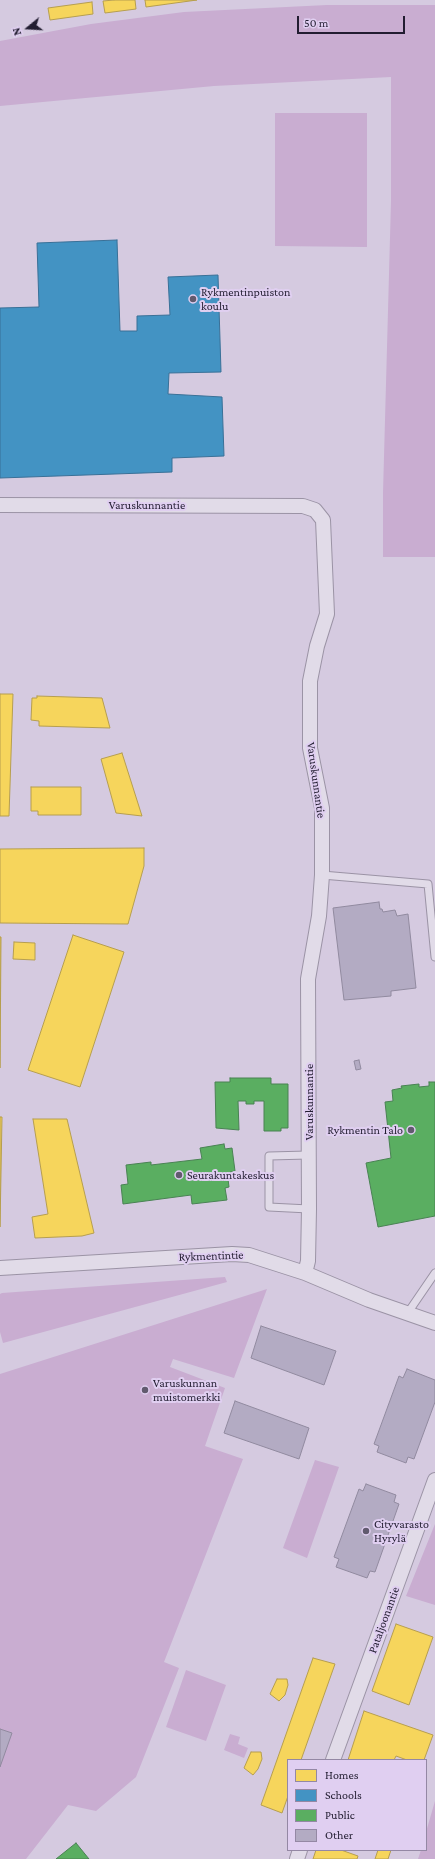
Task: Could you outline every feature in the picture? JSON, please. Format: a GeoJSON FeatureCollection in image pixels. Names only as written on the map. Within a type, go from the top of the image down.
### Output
{"type":"FeatureCollection","features":[{"type":"Feature","properties":{"kind":"street","name":"Varuskunnantie"},"geometry":{"type":"LineString","coordinates":[[0,505],[303,506],[319,514],[323,520],[325,531],[326,614],[317,646],[310,681],[310,748],[322,808],[322,875],[319,916],[308,979],[309,1209],[308,1261],[305,1273]]}},
{"type":"Feature","properties":{"kind":"street","name":"Rykmentintie"},"geometry":{"type":"LineString","coordinates":[[0,1268],[232,1254],[249,1255],[305,1273],[407,1314],[435,1323]]}},
{"type":"Feature","properties":{"kind":"street","name":"Pataljoonantie"},"geometry":{"type":"LineString","coordinates":[[333,1759],[435,1480]]}},
{"type":"Feature","properties":{"kind":"lane"},"geometry":{"type":"LineString","coordinates":[[322,875],[428,884],[435,957]]}},
{"type":"Feature","properties":{"kind":"lane"},"geometry":{"type":"LineString","coordinates":[[308,1155],[269,1156],[269,1207],[309,1209]]}},
{"type":"Feature","properties":{"kind":"lane"},"geometry":{"type":"LineString","coordinates":[[407,1314],[435,1273]]}},
{"type":"Feature","properties":{"kind":"shaded area"},"geometry":{"type":"Polygon","coordinates":[[[327,5],[435,5],[435,557],[383,557],[383,493],[391,201],[391,77],[214,86],[0,106],[0,41],[91,24],[184,12],[327,5]]]}},
{"type":"Feature","properties":{"kind":"shaded area"},"geometry":{"type":"Polygon","coordinates":[[[275,113],[367,113],[367,247],[275,246],[275,113]]]}},
{"type":"Feature","properties":{"kind":"shaded area"},"geometry":{"type":"Polygon","coordinates":[[[225,1277],[227,1282],[3,1343],[0,1332],[0,1294],[2,1293],[225,1277]]]}},
{"type":"Feature","properties":{"kind":"shaded area"},"geometry":{"type":"Polygon","coordinates":[[[267,1289],[234,1378],[173,1359],[170,1367],[225,1388],[205,1446],[243,1459],[164,1662],[179,1668],[136,1777],[96,1811],[68,1805],[26,1859],[0,1859],[0,1374],[267,1289]]]}},
{"type":"Feature","properties":{"kind":"shaded area"},"geometry":{"type":"Polygon","coordinates":[[[315,1460],[339,1467],[307,1558],[283,1548],[315,1460]]]}},
{"type":"Feature","properties":{"kind":"shaded area"},"geometry":{"type":"Polygon","coordinates":[[[435,1524],[435,1605],[406,1596],[435,1524]]]}},
{"type":"Feature","properties":{"kind":"shaded area"},"geometry":{"type":"Polygon","coordinates":[[[186,1670],[226,1685],[206,1741],[166,1727],[186,1670]]]}},
{"type":"Feature","properties":{"kind":"shaded area"},"geometry":{"type":"Polygon","coordinates":[[[230,1734],[240,1737],[238,1744],[248,1748],[244,1758],[224,1750],[230,1734]]]}},
{"type":"Feature","properties":{"kind":"shaded area"},"geometry":{"type":"Polygon","coordinates":[[[435,1801],[435,1859],[418,1859],[421,1851],[427,1851],[427,1829],[435,1801]]]}},
{"type":"Feature","properties":{"kind":"building: Homes"},"geometry":{"type":"Polygon","coordinates":[[[135,0],[136,9],[105,13],[103,1],[135,0]]]}},
{"type":"Feature","properties":{"kind":"building: Homes"},"geometry":{"type":"Polygon","coordinates":[[[145,0],[197,0],[146,7],[145,0]]]}},
{"type":"Feature","properties":{"kind":"building: Homes"},"geometry":{"type":"Polygon","coordinates":[[[92,2],[93,14],[50,20],[48,8],[92,2]]]}},
{"type":"Feature","properties":{"kind":"building: Homes"},"geometry":{"type":"Polygon","coordinates":[[[0,694],[13,694],[9,816],[0,816],[0,694]]]}},
{"type":"Feature","properties":{"kind":"building: Homes"},"geometry":{"type":"Polygon","coordinates":[[[37,696],[102,698],[110,728],[39,726],[39,721],[31,720],[32,698],[37,698],[37,696]]]}},
{"type":"Feature","properties":{"kind":"building: Homes"},"geometry":{"type":"Polygon","coordinates":[[[122,753],[142,816],[116,813],[101,759],[122,753]]]}},
{"type":"Feature","properties":{"kind":"building: Homes"},"geometry":{"type":"Polygon","coordinates":[[[31,787],[81,787],[81,815],[38,815],[38,811],[31,811],[31,787]]]}},
{"type":"Feature","properties":{"kind":"building: Homes"},"geometry":{"type":"Polygon","coordinates":[[[144,848],[144,866],[128,924],[0,923],[0,849],[144,848]]]}},
{"type":"Feature","properties":{"kind":"building: Homes"},"geometry":{"type":"Polygon","coordinates":[[[73,935],[124,952],[80,1087],[28,1070],[73,935]]]}},
{"type":"Feature","properties":{"kind":"building: Homes"},"geometry":{"type":"Polygon","coordinates":[[[0,937],[1,937],[0,1068],[0,937]]]}},
{"type":"Feature","properties":{"kind":"building: Homes"},"geometry":{"type":"Polygon","coordinates":[[[14,942],[35,943],[35,960],[13,959],[14,942]]]}},
{"type":"Feature","properties":{"kind":"building: Homes"},"geometry":{"type":"Polygon","coordinates":[[[0,1117],[2,1117],[0,1227],[0,1117]]]}},
{"type":"Feature","properties":{"kind":"building: Homes"},"geometry":{"type":"Polygon","coordinates":[[[33,1119],[67,1119],[94,1233],[82,1236],[35,1238],[32,1217],[48,1214],[33,1119]]]}},
{"type":"Feature","properties":{"kind":"building: Homes"},"geometry":{"type":"Polygon","coordinates":[[[396,1624],[433,1637],[409,1705],[372,1691],[396,1624]]]}},
{"type":"Feature","properties":{"kind":"building: Homes"},"geometry":{"type":"Polygon","coordinates":[[[313,1658],[335,1664],[301,1759],[287,1759],[287,1799],[282,1813],[261,1805],[313,1658]]]}},
{"type":"Feature","properties":{"kind":"building: Homes"},"geometry":{"type":"Polygon","coordinates":[[[277,1679],[287,1679],[288,1685],[285,1695],[279,1701],[270,1694],[277,1679]]]}},
{"type":"Feature","properties":{"kind":"building: Homes"},"geometry":{"type":"Polygon","coordinates":[[[364,1711],[433,1735],[424,1759],[404,1759],[396,1756],[394,1759],[348,1759],[364,1711]]]}},
{"type":"Feature","properties":{"kind":"building: Homes"},"geometry":{"type":"Polygon","coordinates":[[[251,1752],[261,1752],[262,1759],[258,1769],[253,1775],[244,1768],[251,1752]]]}},
{"type":"Feature","properties":{"kind":"building: Homes"},"geometry":{"type":"Polygon","coordinates":[[[316,1851],[344,1851],[358,1856],[357,1859],[313,1859],[316,1851]]]}},
{"type":"Feature","properties":{"kind":"building: Homes"},"geometry":{"type":"Polygon","coordinates":[[[378,1851],[391,1851],[388,1859],[375,1859],[378,1851]]]}},
{"type":"Feature","properties":{"kind":"building: Schools"},"geometry":{"type":"Polygon","coordinates":[[[117,240],[120,331],[137,331],[137,316],[170,315],[168,277],[218,275],[221,372],[169,373],[168,394],[222,397],[224,456],[172,458],[172,472],[0,478],[0,308],[39,307],[37,243],[117,240]]]}},
{"type":"Feature","properties":{"kind":"building: Public"},"geometry":{"type":"Polygon","coordinates":[[[230,1078],[271,1078],[271,1084],[288,1084],[288,1128],[281,1128],[281,1131],[264,1131],[264,1101],[254,1101],[254,1104],[246,1104],[246,1101],[238,1101],[239,1130],[216,1128],[215,1082],[230,1082],[230,1078]]]}},
{"type":"Feature","properties":{"kind":"building: Public","name":"Rykmentin Talo"},"geometry":{"type":"Polygon","coordinates":[[[429,1082],[435,1082],[435,1216],[378,1227],[366,1163],[391,1158],[385,1102],[393,1101],[392,1090],[402,1088],[401,1086],[419,1084],[419,1087],[429,1086],[429,1082]]]}},
{"type":"Feature","properties":{"kind":"building: Public","name":"Seurakuntakeskus"},"geometry":{"type":"Polygon","coordinates":[[[224,1144],[225,1149],[232,1148],[235,1171],[230,1172],[231,1179],[228,1179],[229,1187],[225,1188],[227,1200],[192,1204],[191,1195],[123,1204],[121,1185],[128,1184],[126,1165],[151,1162],[151,1165],[202,1159],[200,1148],[224,1144]]]}},
{"type":"Feature","properties":{"kind":"building: Public"},"geometry":{"type":"Polygon","coordinates":[[[76,1843],[89,1859],[56,1859],[76,1843]]]}},
{"type":"Feature","properties":{"kind":"building: Other"},"geometry":{"type":"Polygon","coordinates":[[[379,902],[380,909],[382,909],[383,912],[395,910],[397,916],[408,914],[416,988],[391,991],[391,996],[344,1000],[333,908],[379,902]]]}},
{"type":"Feature","properties":{"kind":"building: Other"},"geometry":{"type":"Polygon","coordinates":[[[359,1060],[361,1069],[356,1070],[354,1061],[359,1060]]]}},
{"type":"Feature","properties":{"kind":"building: Other"},"geometry":{"type":"Polygon","coordinates":[[[261,1326],[336,1351],[324,1385],[251,1358],[261,1326]]]}},
{"type":"Feature","properties":{"kind":"building: Other"},"geometry":{"type":"Polygon","coordinates":[[[407,1369],[435,1380],[435,1402],[414,1459],[408,1457],[406,1463],[377,1452],[379,1446],[374,1444],[399,1376],[403,1378],[407,1369]]]}},
{"type":"Feature","properties":{"kind":"building: Other"},"geometry":{"type":"Polygon","coordinates":[[[235,1401],[309,1428],[299,1459],[224,1433],[235,1401]]]}},
{"type":"Feature","properties":{"kind":"building: Other","name":"Cityvarasto Hyrylä"},"geometry":{"type":"Polygon","coordinates":[[[366,1484],[396,1495],[394,1502],[399,1504],[375,1572],[370,1571],[367,1578],[336,1567],[339,1559],[334,1557],[359,1489],[363,1491],[366,1484]]]}},
{"type":"Feature","properties":{"kind":"building: Other"},"geometry":{"type":"Polygon","coordinates":[[[0,1729],[12,1733],[0,1767],[0,1729]]]}},
{"type":"Feature","properties":{"kind":"place","name":"Rykmentinpuiston koulu"},"geometry":{"type":"Point","coordinates":[193,299]}},
{"type":"Feature","properties":{"kind":"place","name":"Rykmentin Talo"},"geometry":{"type":"Point","coordinates":[411,1130]}},
{"type":"Feature","properties":{"kind":"place","name":"Seurakuntakeskus"},"geometry":{"type":"Point","coordinates":[179,1175]}},
{"type":"Feature","properties":{"kind":"place","name":"Varuskunnan muistomerkki"},"geometry":{"type":"Point","coordinates":[145,1390]}},
{"type":"Feature","properties":{"kind":"place","name":"Cityvarasto Hyrylä"},"geometry":{"type":"Point","coordinates":[366,1531]}}]}
